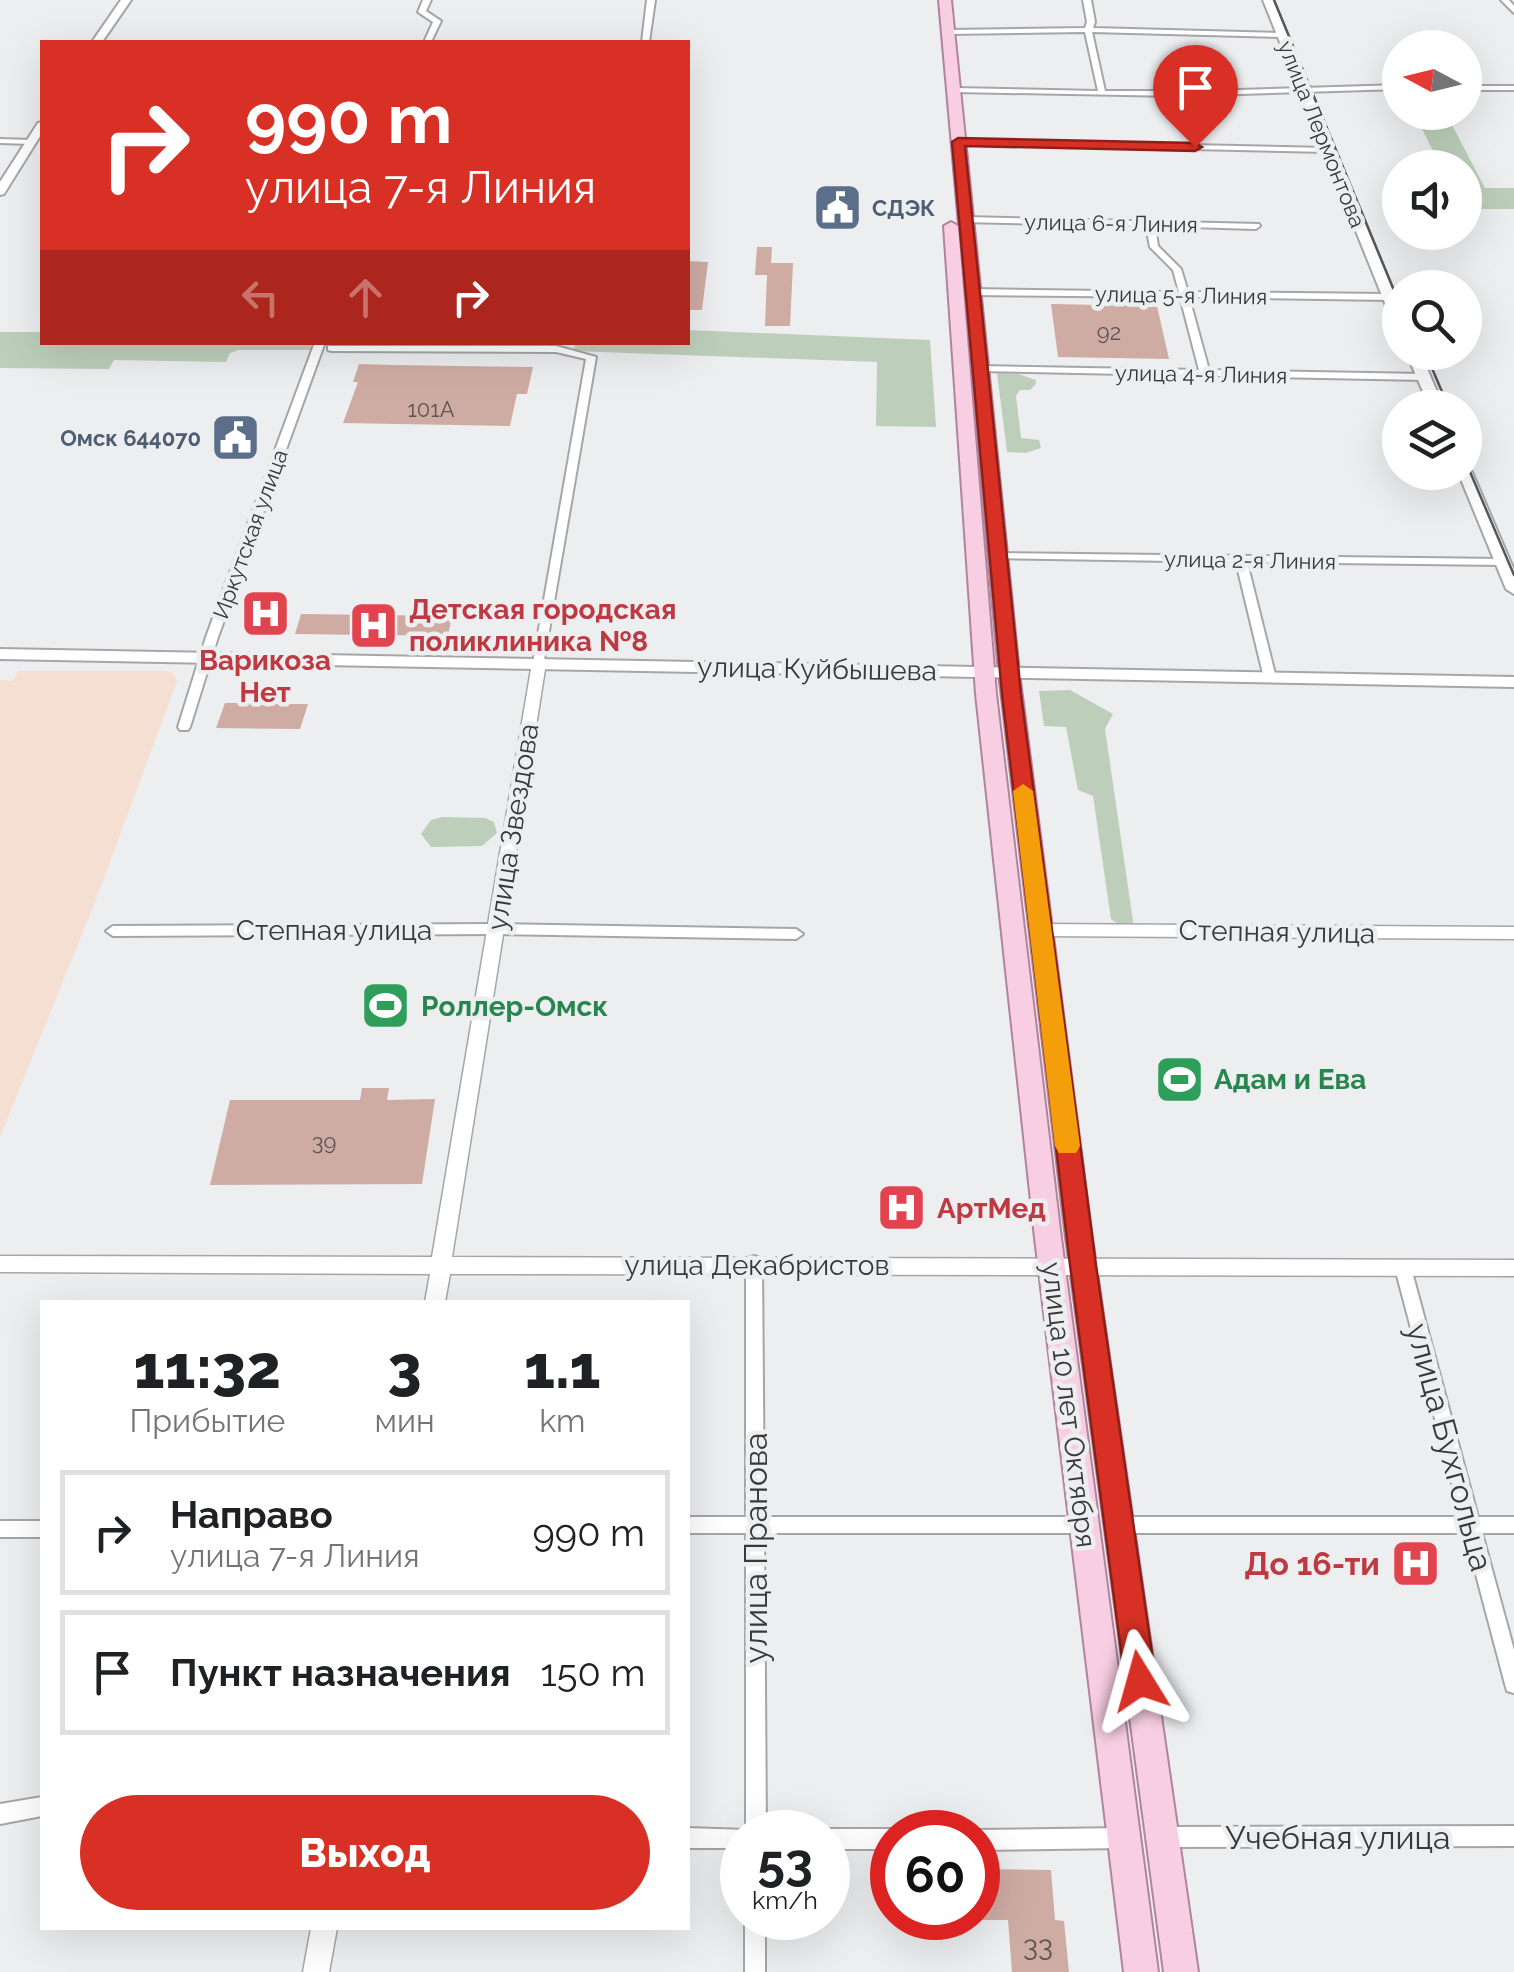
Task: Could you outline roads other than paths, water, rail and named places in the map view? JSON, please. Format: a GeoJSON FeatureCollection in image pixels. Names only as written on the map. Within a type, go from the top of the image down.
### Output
{"type":"FeatureCollection","features":[{"type":"Feature","properties":{"kind":"main road"},"geometry":{"type":"LineString","coordinates":[[98,40],[126,0]]}},
{"type":"Feature","properties":{"kind":"main road","name":"улица 10 лет Октября"},"geometry":{"type":"LineString","coordinates":[[932,0],[1052,1265],[1142,1972]]}},
{"type":"Feature","properties":{"kind":"main road","name":"улица 10 лет Октября"},"geometry":{"type":"LineString","coordinates":[[945,0],[996,556],[997,673],[1040,930],[1180,1972]]}},
{"type":"Feature","properties":{"kind":"main road","name":"улица Лермонтова"},"geometry":{"type":"LineString","coordinates":[[1268,0],[1382,280]]}},
{"type":"Feature","properties":{"kind":"main road"},"geometry":{"type":"LineString","coordinates":[[0,191],[40,128]]}},
{"type":"Feature","properties":{"kind":"main road"},"geometry":{"type":"LineString","coordinates":[[1421,370],[1429,390]]}},
{"type":"Feature","properties":{"kind":"main road"},"geometry":{"type":"LineString","coordinates":[[1473,490],[1514,589]]}},
{"type":"Feature","properties":{"kind":"main road","name":"улица Куйбышева"},"geometry":{"type":"LineString","coordinates":[[0,654],[1514,682]]}},
{"type":"Feature","properties":{"kind":"street"},"geometry":{"type":"LineString","coordinates":[[428,0],[422,12],[436,21],[429,40]]}},
{"type":"Feature","properties":{"kind":"street"},"geometry":{"type":"LineString","coordinates":[[645,40],[651,0]]}},
{"type":"Feature","properties":{"kind":"street"},"geometry":{"type":"LineString","coordinates":[[1087,0],[1091,22],[1088,31],[1102,93]]}},
{"type":"Feature","properties":{"kind":"street"},"geometry":{"type":"LineString","coordinates":[[1505,0],[1514,11]]}},
{"type":"Feature","properties":{"kind":"street"},"geometry":{"type":"LineString","coordinates":[[948,32],[1282,35]]}},
{"type":"Feature","properties":{"kind":"street"},"geometry":{"type":"LineString","coordinates":[[954,90],[1230,93],[1382,88]]}},
{"type":"Feature","properties":{"kind":"street"},"geometry":{"type":"LineString","coordinates":[[1482,88],[1514,88]]}},
{"type":"Feature","properties":{"kind":"street"},"geometry":{"type":"LineString","coordinates":[[0,141],[31,142]]}},
{"type":"Feature","properties":{"kind":"street"},"geometry":{"type":"LineString","coordinates":[[958,142],[1328,150]]}},
{"type":"Feature","properties":{"kind":"street","name":"улица 6-я Линия"},"geometry":{"type":"LineString","coordinates":[[965,220],[1256,226]]}},
{"type":"Feature","properties":{"kind":"street"},"geometry":{"type":"LineString","coordinates":[[1150,224],[1154,247],[1177,269],[1205,374]]}},
{"type":"Feature","properties":{"kind":"street","name":"улица 5-я Линия"},"geometry":{"type":"LineString","coordinates":[[972,292],[1382,297]]}},
{"type":"Feature","properties":{"kind":"street"},"geometry":{"type":"LineString","coordinates":[[323,346],[587,354]]}},
{"type":"Feature","properties":{"kind":"street","name":"Иркутская улица"},"geometry":{"type":"LineString","coordinates":[[184,727],[212,637],[323,346]]}},
{"type":"Feature","properties":{"kind":"street","name":"улица Звездова"},"geometry":{"type":"LineString","coordinates":[[435,1300],[590,363],[587,354]]}},
{"type":"Feature","properties":{"kind":"street","name":"улица 4-я Линия"},"geometry":{"type":"LineString","coordinates":[[979,369],[1424,378]]}},
{"type":"Feature","properties":{"kind":"street","name":"улица 2-я Линия"},"geometry":{"type":"LineString","coordinates":[[996,556],[1503,562]]}},
{"type":"Feature","properties":{"kind":"street"},"geometry":{"type":"LineString","coordinates":[[1241,561],[1270,678]]}},
{"type":"Feature","properties":{"kind":"street","name":"Степная улица"},"geometry":{"type":"LineString","coordinates":[[112,932],[496,929],[796,934]]}},
{"type":"Feature","properties":{"kind":"street","name":"Степная улица"},"geometry":{"type":"LineString","coordinates":[[1040,930],[1514,933]]}},
{"type":"Feature","properties":{"kind":"street","name":"улица Пранова"},"geometry":{"type":"LineString","coordinates":[[754,1263],[756,1810]]}},
{"type":"Feature","properties":{"kind":"street","name":"улица Декабристов"},"geometry":{"type":"LineString","coordinates":[[0,1264],[1514,1268]]}},
{"type":"Feature","properties":{"kind":"street","name":"улица Бухгольца"},"geometry":{"type":"LineString","coordinates":[[1403,1268],[1514,1684]]}},
{"type":"Feature","properties":{"kind":"street"},"geometry":{"type":"LineString","coordinates":[[690,1525],[1085,1525]]}},
{"type":"Feature","properties":{"kind":"street"},"geometry":{"type":"LineString","coordinates":[[1118,1525],[1514,1525]]}},
{"type":"Feature","properties":{"kind":"street"},"geometry":{"type":"LineString","coordinates":[[0,1529],[40,1529]]}},
{"type":"Feature","properties":{"kind":"street"},"geometry":{"type":"LineString","coordinates":[[0,1814],[40,1807]]}},
{"type":"Feature","properties":{"kind":"street","name":"Учебная улица"},"geometry":{"type":"LineString","coordinates":[[1162,1837],[1514,1836]]}},
{"type":"Feature","properties":{"kind":"street"},"geometry":{"type":"LineString","coordinates":[[690,1838],[720,1838]]}},
{"type":"Feature","properties":{"kind":"street"},"geometry":{"type":"LineString","coordinates":[[1000,1840],[1124,1838]]}},
{"type":"Feature","properties":{"kind":"street"},"geometry":{"type":"LineString","coordinates":[[316,1972],[324,1930]]}},
{"type":"Feature","properties":{"kind":"street"},"geometry":{"type":"LineString","coordinates":[[754,1972],[755,1940]]}},
{"type":"Feature","properties":{"kind":"tram line"},"geometry":{"type":"LineString","coordinates":[[1274,0],[1386,270]]}},
{"type":"Feature","properties":{"kind":"tram line"},"geometry":{"type":"LineString","coordinates":[[1433,370],[1441,390]]}},
{"type":"Feature","properties":{"kind":"tram line"},"geometry":{"type":"LineString","coordinates":[[1478,490],[1514,575]]}},
{"type":"Feature","properties":{"kind":"place","name":"СДЭК"},"geometry":{"type":"Point","coordinates":[837,208]}},
{"type":"Feature","properties":{"kind":"place","name":"Омск 644070"},"geometry":{"type":"Point","coordinates":[236,438]}},
{"type":"Feature","properties":{"kind":"place","name":"Варикоза Нет"},"geometry":{"type":"Point","coordinates":[265,613]}},
{"type":"Feature","properties":{"kind":"place","name":"Детская городская поликлиника №8"},"geometry":{"type":"Point","coordinates":[374,625]}},
{"type":"Feature","properties":{"kind":"place","name":"Роллер-Омск"},"geometry":{"type":"Point","coordinates":[386,1006]}},
{"type":"Feature","properties":{"kind":"place","name":"Адам и Ева"},"geometry":{"type":"Point","coordinates":[1179,1079]}},
{"type":"Feature","properties":{"kind":"place","name":"АртМед"},"geometry":{"type":"Point","coordinates":[902,1208]}},
{"type":"Feature","properties":{"kind":"place","name":"До 16-ти"},"geometry":{"type":"Point","coordinates":[1415,1563]}}]}
